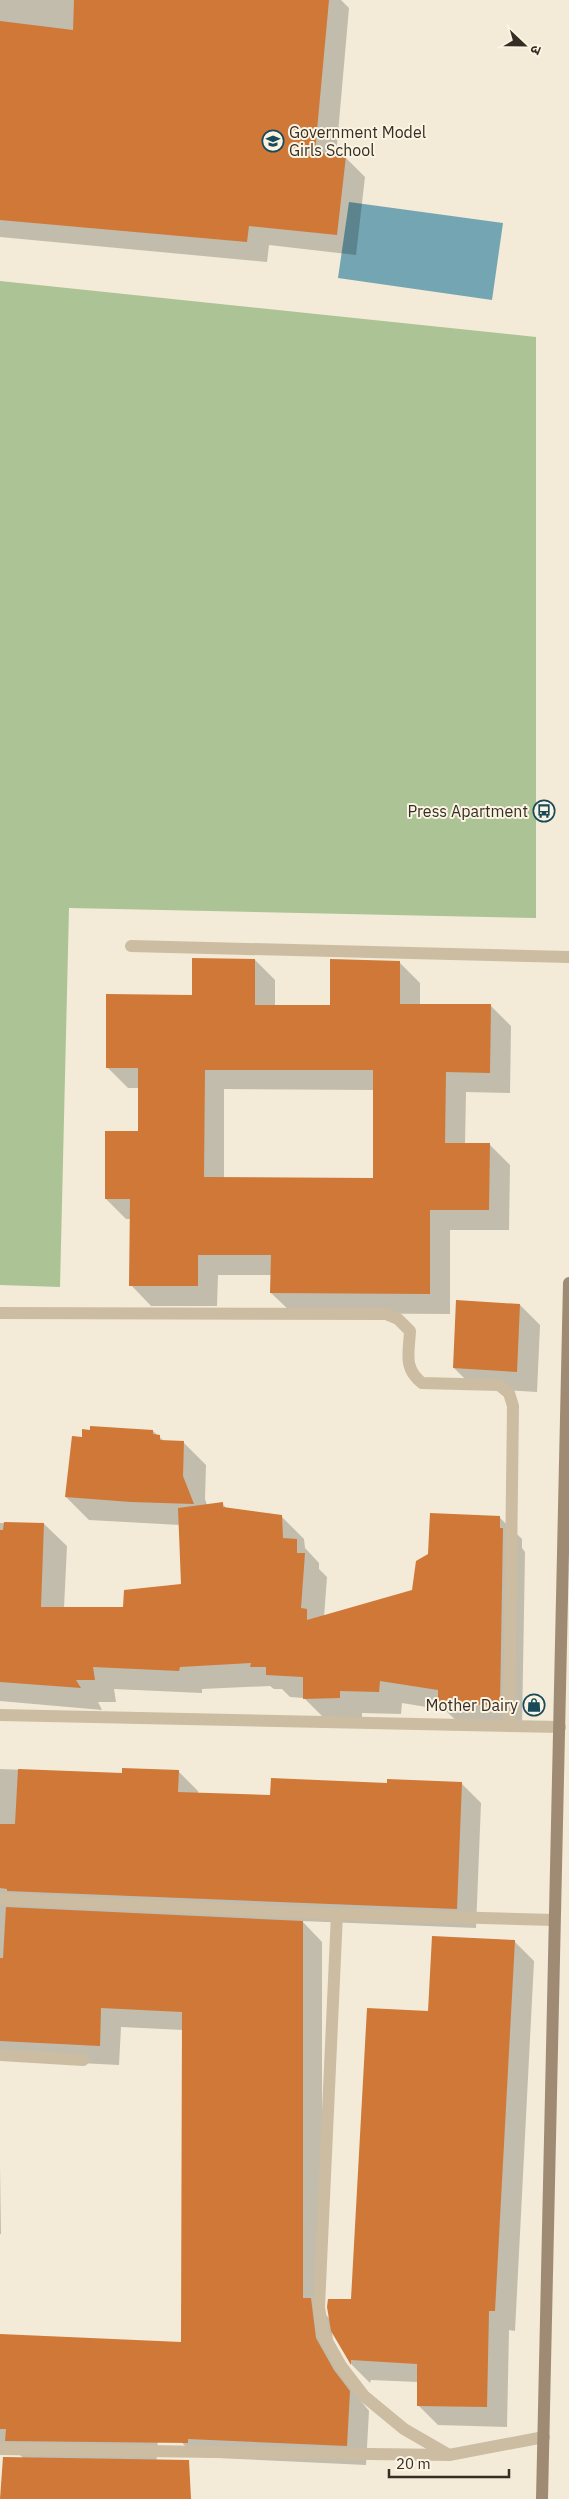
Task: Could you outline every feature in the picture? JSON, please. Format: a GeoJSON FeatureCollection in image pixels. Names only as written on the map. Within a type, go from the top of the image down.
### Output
{"type":"FeatureCollection","features":[{"type":"Feature","properties":{"kind":"main road"},"geometry":{"type":"LineString","coordinates":[[542,2499],[569,1283]]}},
{"type":"Feature","properties":{"kind":"street"},"geometry":{"type":"LineString","coordinates":[[131,946],[569,957]]}},
{"type":"Feature","properties":{"kind":"street"},"geometry":{"type":"LineString","coordinates":[[0,1313],[386,1314],[398,1319],[410,1331],[408,1368],[413,1376],[422,1383],[499,1385],[509,1393],[513,1406],[509,1726]]}},
{"type":"Feature","properties":{"kind":"street"},"geometry":{"type":"LineString","coordinates":[[0,1715],[560,1727]]}},
{"type":"Feature","properties":{"kind":"street"},"geometry":{"type":"LineString","coordinates":[[0,1899],[337,1914],[554,1920]]}},
{"type":"Feature","properties":{"kind":"street"},"geometry":{"type":"LineString","coordinates":[[337,1914],[319,2307],[323,2334],[341,2366],[364,2396],[404,2429],[449,2455]]}},
{"type":"Feature","properties":{"kind":"street"},"geometry":{"type":"LineString","coordinates":[[0,2055],[83,2060]]}},
{"type":"Feature","properties":{"kind":"street"},"geometry":{"type":"LineString","coordinates":[[0,2449],[449,2455],[544,2437]]}},
{"type":"Feature","properties":{"kind":"green space"},"geometry":{"type":"Polygon","coordinates":[[[0,281],[536,337],[536,918],[69,908],[60,1287],[0,1285],[0,281]]]}},
{"type":"Feature","properties":{"kind":"water"},"geometry":{"type":"Polygon","coordinates":[[[349,202],[503,223],[492,300],[338,278],[349,202]]]}},
{"type":"Feature","properties":{"kind":"building"},"geometry":{"type":"Polygon","coordinates":[[[74,0],[329,0],[315,152],[346,156],[337,235],[249,226],[247,242],[0,220],[0,21],[73,30],[74,0]]]}},
{"type":"Feature","properties":{"kind":"building"},"geometry":{"type":"Polygon","coordinates":[[[192,958],[255,959],[255,1005],[330,1005],[330,959],[400,961],[400,1004],[491,1004],[490,1073],[446,1072],[445,1143],[490,1143],[489,1210],[430,1210],[430,1294],[270,1293],[271,1255],[198,1255],[198,1286],[129,1286],[130,1199],[105,1199],[105,1131],[138,1131],[138,1068],[106,1068],[106,994],[192,995],[192,958]],[[205,1070],[204,1177],[373,1178],[373,1070],[205,1070]]]}},
{"type":"Feature","properties":{"kind":"building"},"geometry":{"type":"Polygon","coordinates":[[[456,1300],[520,1304],[517,1372],[453,1368],[456,1300]]]}},
{"type":"Feature","properties":{"kind":"building"},"geometry":{"type":"Polygon","coordinates":[[[90,1426],[153,1430],[153,1434],[160,1435],[160,1440],[184,1441],[183,1476],[194,1504],[65,1497],[72,1436],[82,1437],[82,1429],[90,1430],[90,1426]]]}},
{"type":"Feature","properties":{"kind":"building"},"geometry":{"type":"Polygon","coordinates":[[[223,1502],[223,1507],[282,1515],[283,1538],[297,1539],[297,1553],[305,1553],[301,1608],[307,1609],[307,1620],[412,1590],[416,1561],[428,1554],[430,1513],[500,1516],[500,1528],[503,1528],[500,1705],[438,1704],[438,1690],[380,1681],[379,1692],[340,1691],[340,1698],[303,1699],[303,1677],[266,1675],[266,1667],[250,1667],[251,1663],[180,1667],[179,1671],[93,1667],[95,1680],[76,1680],[81,1688],[0,1682],[0,1530],[3,1530],[4,1522],[44,1523],[41,1607],[123,1607],[124,1590],[181,1584],[178,1508],[223,1502]]]}},
{"type":"Feature","properties":{"kind":"building"},"geometry":{"type":"Polygon","coordinates":[[[122,1768],[179,1770],[178,1792],[270,1795],[271,1778],[387,1783],[387,1779],[462,1782],[457,1909],[7,1891],[7,1889],[0,1888],[0,1824],[15,1824],[18,1769],[122,1773],[122,1768]]]}},
{"type":"Feature","properties":{"kind":"building"},"geometry":{"type":"Polygon","coordinates":[[[6,1907],[303,1921],[303,2298],[311,2298],[316,2338],[334,2370],[350,2391],[347,2446],[188,2439],[188,2443],[5,2441],[6,2429],[0,2429],[0,2334],[181,2342],[182,2012],[101,2008],[100,2046],[0,2041],[0,1958],[3,1958],[6,1907]]]}},
{"type":"Feature","properties":{"kind":"building"},"geometry":{"type":"Polygon","coordinates":[[[432,1936],[515,1940],[495,2311],[489,2311],[487,2407],[417,2406],[417,2364],[351,2360],[351,2365],[331,2331],[327,2307],[328,2299],[351,2299],[367,2008],[428,2011],[432,1936]]]}},
{"type":"Feature","properties":{"kind":"building"},"geometry":{"type":"Polygon","coordinates":[[[3,2457],[189,2460],[191,2499],[0,2499],[3,2457]]]}},
{"type":"Feature","properties":{"kind":"place","name":"Government Model Girls School"},"geometry":{"type":"Point","coordinates":[273,141]}},
{"type":"Feature","properties":{"kind":"place","name":"Press Apartment"},"geometry":{"type":"Point","coordinates":[544,811]}},
{"type":"Feature","properties":{"kind":"place","name":"Mother Dairy"},"geometry":{"type":"Point","coordinates":[534,1705]}}]}
